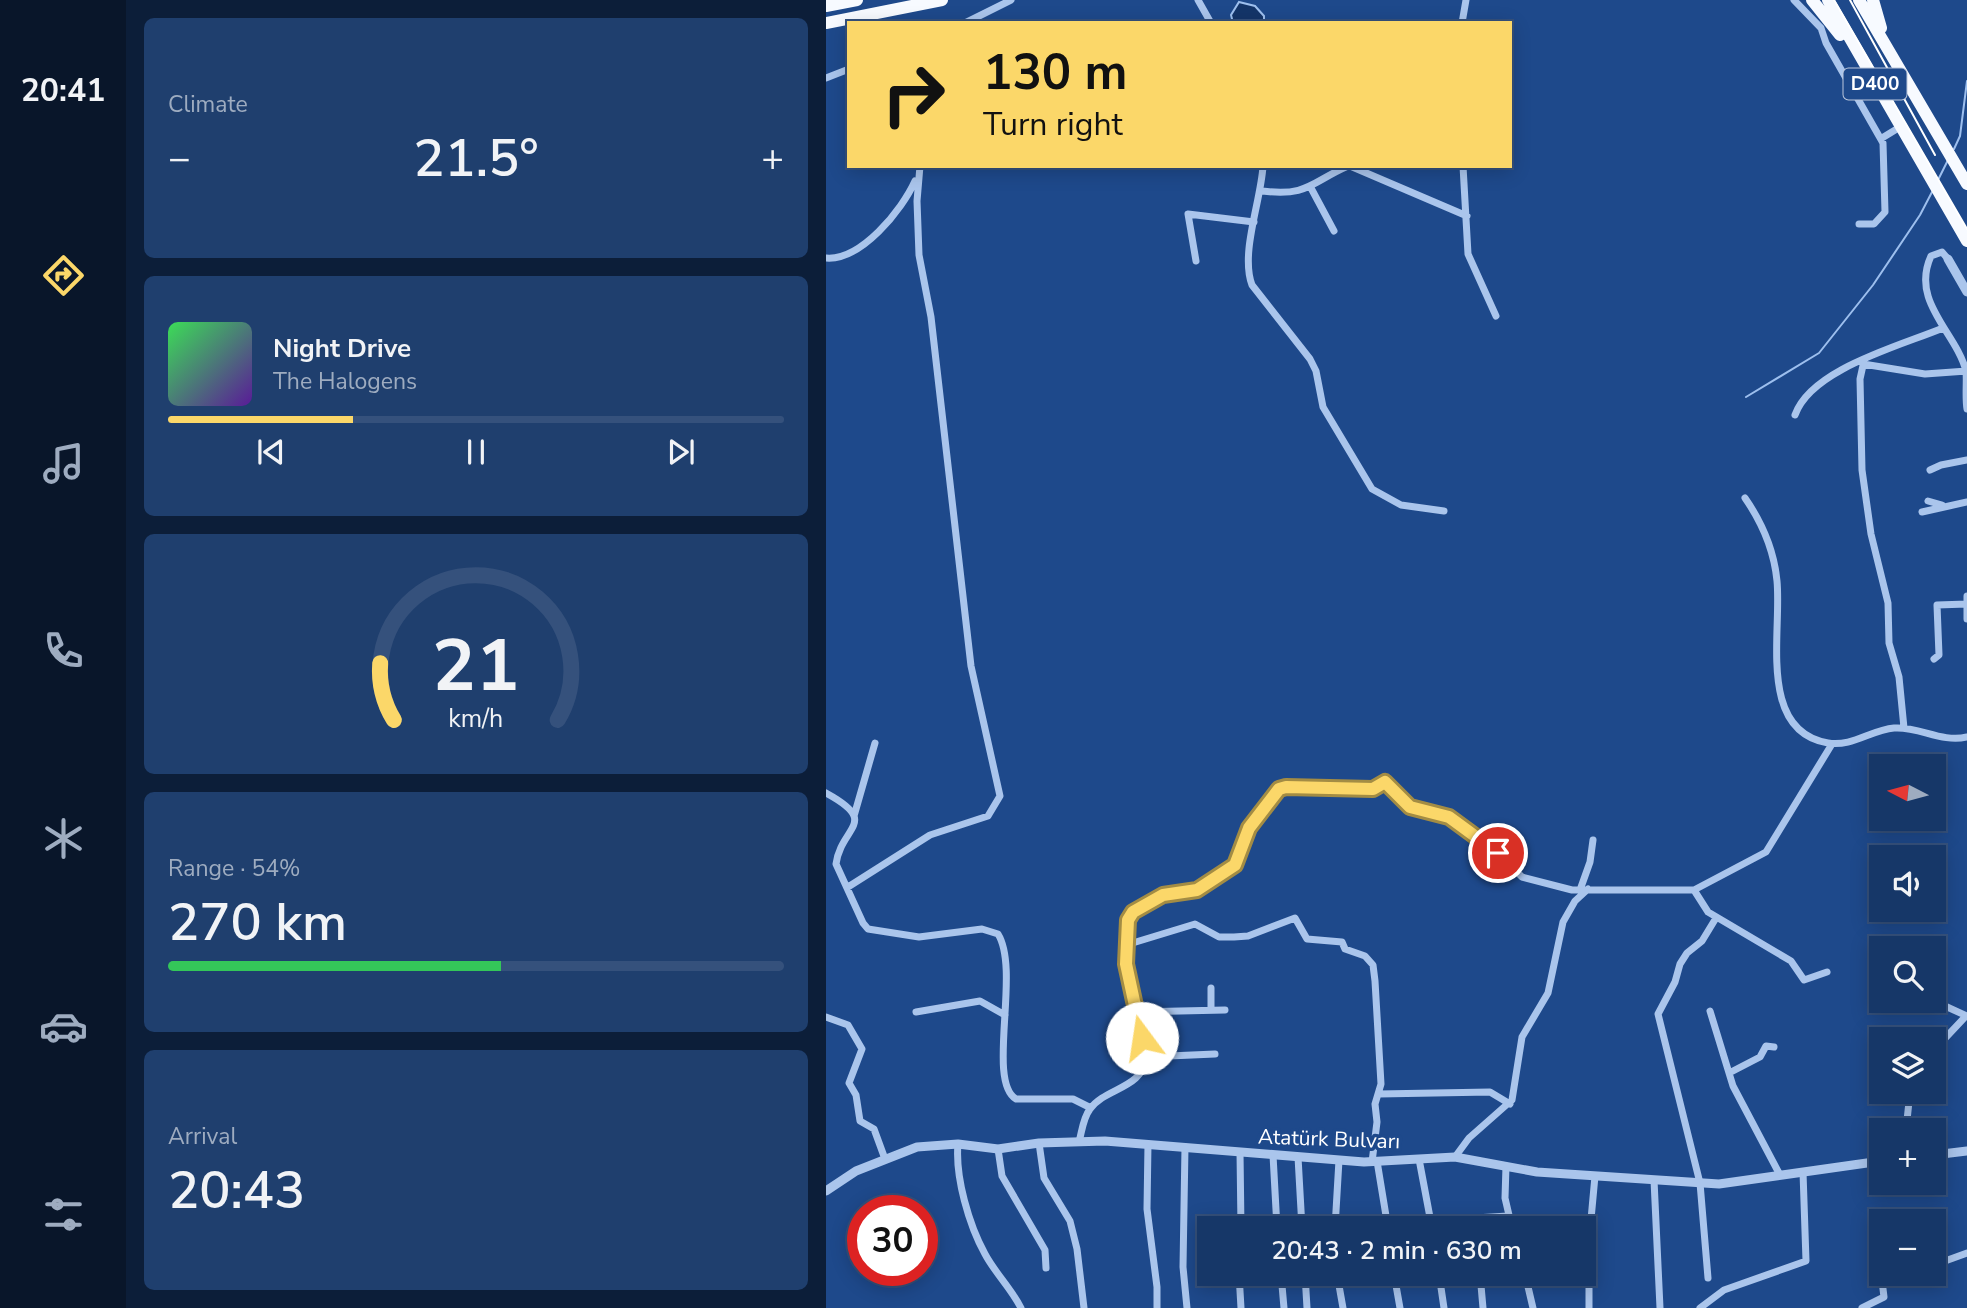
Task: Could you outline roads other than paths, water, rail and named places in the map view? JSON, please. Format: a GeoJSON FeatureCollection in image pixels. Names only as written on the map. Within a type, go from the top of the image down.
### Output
{"type":"FeatureCollection","features":[{"type":"Feature","properties":{"kind":"highway"},"geometry":{"type":"LineString","coordinates":[[826,6],[857,0]]}},
{"type":"Feature","properties":{"kind":"highway"},"geometry":{"type":"LineString","coordinates":[[826,23],[942,0]]}},
{"type":"Feature","properties":{"kind":"highway"},"geometry":{"type":"LineString","coordinates":[[1812,0],[1870,76]]}},
{"type":"Feature","properties":{"kind":"highway","name":"D400"},"geometry":{"type":"LineString","coordinates":[[1828,0],[1967,241]]}},
{"type":"Feature","properties":{"kind":"highway","name":"D400"},"geometry":{"type":"LineString","coordinates":[[1858,0],[1967,184]]}},
{"type":"Feature","properties":{"kind":"highway"},"geometry":{"type":"LineString","coordinates":[[1873,0],[1896,64]]}},
{"type":"Feature","properties":{"kind":"street"},"geometry":{"type":"LineString","coordinates":[[969,21],[1011,0]]}},
{"type":"Feature","properties":{"kind":"street"},"geometry":{"type":"LineString","coordinates":[[1198,0],[1210,21]]}},
{"type":"Feature","properties":{"kind":"street"},"geometry":{"type":"LineString","coordinates":[[1462,21],[1466,0]]}},
{"type":"Feature","properties":{"kind":"street"},"geometry":{"type":"LineString","coordinates":[[1794,0],[1821,28],[1826,43],[1882,138],[1885,212],[1874,224],[1859,224]]}},
{"type":"Feature","properties":{"kind":"street"},"geometry":{"type":"LineString","coordinates":[[826,78],[847,70]]}},
{"type":"Feature","properties":{"kind":"street"},"geometry":{"type":"LineString","coordinates":[[1882,138],[1900,127]]}},
{"type":"Feature","properties":{"kind":"street"},"geometry":{"type":"LineString","coordinates":[[1263,168],[1262,191],[1254,222],[1248,270],[1252,285],[1310,359],[1316,371],[1323,407],[1372,489],[1401,505],[1444,511]]}},
{"type":"Feature","properties":{"kind":"street"},"geometry":{"type":"LineString","coordinates":[[1262,191],[1311,188],[1346,168]]}},
{"type":"Feature","properties":{"kind":"street"},"geometry":{"type":"LineString","coordinates":[[1354,168],[1467,216]]}},
{"type":"Feature","properties":{"kind":"street"},"geometry":{"type":"LineString","coordinates":[[1462,168],[1468,254],[1496,316]]}},
{"type":"Feature","properties":{"kind":"street"},"geometry":{"type":"LineString","coordinates":[[826,258],[845,257],[865,244],[899,209],[919,170]]}},
{"type":"Feature","properties":{"kind":"street"},"geometry":{"type":"LineString","coordinates":[[848,887],[930,835],[988,816],[1000,796],[971,666],[933,328],[919,255],[919,170]]}},
{"type":"Feature","properties":{"kind":"street"},"geometry":{"type":"LineString","coordinates":[[1311,188],[1334,231]]}},
{"type":"Feature","properties":{"kind":"street"},"geometry":{"type":"LineString","coordinates":[[1196,261],[1188,214],[1254,222]]}},
{"type":"Feature","properties":{"kind":"street"},"geometry":{"type":"LineString","coordinates":[[1967,292],[1948,259],[1942,252],[1936,253],[1924,272],[1924,284],[1942,328],[1967,372],[1967,409]]}},
{"type":"Feature","properties":{"kind":"street"},"geometry":{"type":"LineString","coordinates":[[1795,415],[1800,403],[1824,380],[1942,328]]}},
{"type":"Feature","properties":{"kind":"street"},"geometry":{"type":"LineString","coordinates":[[1863,363],[1925,373],[1967,372]]}},
{"type":"Feature","properties":{"kind":"street"},"geometry":{"type":"LineString","coordinates":[[1863,363],[1862,470],[1874,547],[1888,603],[1889,643],[1899,677],[1904,728]]}},
{"type":"Feature","properties":{"kind":"street"},"geometry":{"type":"LineString","coordinates":[[1930,470],[1967,460]]}},
{"type":"Feature","properties":{"kind":"street"},"geometry":{"type":"LineString","coordinates":[[1745,498],[1766,533],[1774,560],[1778,612],[1777,669],[1780,696],[1787,718],[1800,730],[1832,744],[1849,743],[1888,729],[1904,728],[1941,738],[1967,737]]}},
{"type":"Feature","properties":{"kind":"street"},"geometry":{"type":"LineString","coordinates":[[1928,502],[1947,505]]}},
{"type":"Feature","properties":{"kind":"street"},"geometry":{"type":"LineString","coordinates":[[1922,512],[1967,502]]}},
{"type":"Feature","properties":{"kind":"street"},"geometry":{"type":"LineString","coordinates":[[1934,659],[1939,655],[1940,640],[1937,605],[1966,601],[1967,618]]}},
{"type":"Feature","properties":{"kind":"street"},"geometry":{"type":"LineString","coordinates":[[875,743],[851,834],[839,851],[836,864],[868,929],[919,937],[982,929],[998,934],[1007,955],[1005,1079],[1010,1096],[1016,1099],[1073,1099],[1091,1108]]}},
{"type":"Feature","properties":{"kind":"street"},"geometry":{"type":"LineString","coordinates":[[1079,1142],[1091,1108],[1140,1074],[1146,1057],[1135,1012],[1126,945],[1128,920],[1133,912],[1163,895],[1197,890],[1235,865],[1249,828],[1271,797],[1286,787],[1373,789],[1385,782],[1410,807],[1449,817],[1492,846],[1522,877],[1584,889],[1695,890],[1766,852],[1832,744]]}},
{"type":"Feature","properties":{"kind":"street"},"geometry":{"type":"LineString","coordinates":[[826,793],[850,807],[854,817]]}},
{"type":"Feature","properties":{"kind":"street"},"geometry":{"type":"LineString","coordinates":[[1455,1157],[1469,1138],[1510,1104],[1522,1037],[1548,993],[1563,922],[1584,889],[1593,840]]}},
{"type":"Feature","properties":{"kind":"street"},"geometry":{"type":"LineString","coordinates":[[1695,890],[1708,912],[1791,961],[1804,980],[1827,972]]}},
{"type":"Feature","properties":{"kind":"street"},"geometry":{"type":"LineString","coordinates":[[1126,945],[1195,924],[1219,937],[1248,936],[1295,918],[1307,939],[1342,942],[1345,948],[1365,956],[1373,965],[1380,1033],[1374,1162],[1385,1216]]}},
{"type":"Feature","properties":{"kind":"street"},"geometry":{"type":"LineString","coordinates":[[1708,1279],[1700,1183],[1658,1014],[1680,964],[1687,953],[1702,942],[1716,918]]}},
{"type":"Feature","properties":{"kind":"street"},"geometry":{"type":"LineString","coordinates":[[1211,988],[1211,1010]]}},
{"type":"Feature","properties":{"kind":"street"},"geometry":{"type":"LineString","coordinates":[[916,1012],[980,1001],[1005,1015]]}},
{"type":"Feature","properties":{"kind":"street"},"geometry":{"type":"LineString","coordinates":[[1946,1007],[1966,1016],[1946,1037]]}},
{"type":"Feature","properties":{"kind":"street"},"geometry":{"type":"LineString","coordinates":[[1135,1012],[1225,1010]]}},
{"type":"Feature","properties":{"kind":"street"},"geometry":{"type":"LineString","coordinates":[[1710,1011],[1722,1056],[1731,1072],[1738,1098],[1780,1175]]}},
{"type":"Feature","properties":{"kind":"street"},"geometry":{"type":"LineString","coordinates":[[826,1017],[848,1025],[862,1049],[849,1083],[856,1094],[860,1121],[874,1129],[886,1159]]}},
{"type":"Feature","properties":{"kind":"street"},"geometry":{"type":"LineString","coordinates":[[1731,1072],[1760,1057],[1766,1046],[1774,1047]]}},
{"type":"Feature","properties":{"kind":"street"},"geometry":{"type":"LineString","coordinates":[[1146,1057],[1215,1055]]}},
{"type":"Feature","properties":{"kind":"street"},"geometry":{"type":"LineString","coordinates":[[1379,1094],[1490,1092],[1510,1104]]}},
{"type":"Feature","properties":{"kind":"street"},"geometry":{"type":"LineString","coordinates":[[1039,1143],[1044,1178],[1070,1222],[1077,1249],[1084,1308]]}},
{"type":"Feature","properties":{"kind":"street","name":"Atatürk Bulvarı"},"geometry":{"type":"LineString","coordinates":[[826,1191],[856,1171],[917,1147],[958,1144],[998,1149],[1039,1143],[1148,1144],[1374,1162],[1455,1157],[1537,1172],[1719,1184],[1869,1163]]}},
{"type":"Feature","properties":{"kind":"street"},"geometry":{"type":"LineString","coordinates":[[958,1144],[956,1161],[976,1234],[985,1255],[1021,1308]]}},
{"type":"Feature","properties":{"kind":"street"},"geometry":{"type":"LineString","coordinates":[[1148,1144],[1147,1209],[1157,1287],[1157,1308]]}},
{"type":"Feature","properties":{"kind":"street"},"geometry":{"type":"LineString","coordinates":[[1185,1147],[1183,1267],[1187,1308]]}},
{"type":"Feature","properties":{"kind":"street"},"geometry":{"type":"LineString","coordinates":[[998,1149],[1002,1176],[1045,1250],[1045,1268]]}},
{"type":"Feature","properties":{"kind":"street"},"geometry":{"type":"LineString","coordinates":[[1240,1152],[1241,1216]]}},
{"type":"Feature","properties":{"kind":"street"},"geometry":{"type":"LineString","coordinates":[[1946,1154],[1966,1154]]}},
{"type":"Feature","properties":{"kind":"street"},"geometry":{"type":"LineString","coordinates":[[1273,1155],[1276,1216]]}},
{"type":"Feature","properties":{"kind":"street"},"geometry":{"type":"LineString","coordinates":[[1298,1157],[1301,1216]]}},
{"type":"Feature","properties":{"kind":"street"},"geometry":{"type":"LineString","coordinates":[[1419,1159],[1430,1216]]}},
{"type":"Feature","properties":{"kind":"street"},"geometry":{"type":"LineString","coordinates":[[1336,1216],[1339,1160]]}},
{"type":"Feature","properties":{"kind":"street"},"geometry":{"type":"LineString","coordinates":[[1506,1166],[1504,1198],[1508,1216]]}},
{"type":"Feature","properties":{"kind":"street"},"geometry":{"type":"LineString","coordinates":[[1700,1308],[1724,1290],[1806,1261],[1803,1172]]}},
{"type":"Feature","properties":{"kind":"street"},"geometry":{"type":"LineString","coordinates":[[1589,1308],[1589,1241],[1595,1176]]}},
{"type":"Feature","properties":{"kind":"street"},"geometry":{"type":"LineString","coordinates":[[1654,1180],[1660,1308]]}},
{"type":"Feature","properties":{"kind":"street"},"geometry":{"type":"LineString","coordinates":[[1946,1261],[1967,1253]]}},
{"type":"Feature","properties":{"kind":"street"},"geometry":{"type":"LineString","coordinates":[[1240,1286],[1241,1308]]}},
{"type":"Feature","properties":{"kind":"street"},"geometry":{"type":"LineString","coordinates":[[1282,1286],[1284,1308]]}},
{"type":"Feature","properties":{"kind":"street"},"geometry":{"type":"LineString","coordinates":[[1306,1286],[1307,1308]]}},
{"type":"Feature","properties":{"kind":"street"},"geometry":{"type":"LineString","coordinates":[[1339,1286],[1343,1308]]}},
{"type":"Feature","properties":{"kind":"street"},"geometry":{"type":"LineString","coordinates":[[1396,1286],[1399,1308]]}},
{"type":"Feature","properties":{"kind":"street"},"geometry":{"type":"LineString","coordinates":[[1441,1286],[1444,1308]]}},
{"type":"Feature","properties":{"kind":"street"},"geometry":{"type":"LineString","coordinates":[[1481,1286],[1483,1308]]}},
{"type":"Feature","properties":{"kind":"street"},"geometry":{"type":"LineString","coordinates":[[1528,1286],[1533,1308]]}},
{"type":"Feature","properties":{"kind":"street"},"geometry":{"type":"LineString","coordinates":[[1862,1308],[1884,1297],[1883,1286]]}},
{"type":"Feature","properties":{"kind":"water"},"geometry":{"type":"Polygon","coordinates":[[[1239,2],[1255,6],[1264,16],[1264,21],[1232,21],[1231,15],[1239,2]]]}},
{"type":"Feature","properties":{"kind":"waterway"},"geometry":{"type":"LineString","coordinates":[[1954,149],[1960,136],[1967,81]]}},
{"type":"Feature","properties":{"kind":"waterway"},"geometry":{"type":"LineString","coordinates":[[1938,180],[1948,160]]}},
{"type":"Feature","properties":{"kind":"waterway"},"geometry":{"type":"LineString","coordinates":[[1746,397],[1819,353],[1873,285],[1920,215],[1932,192]]}},
{"type":"Feature","properties":{"kind":"tram line"},"geometry":{"type":"LineString","coordinates":[[1834,0],[1967,229]]}},
{"type":"Feature","properties":{"kind":"tram line"},"geometry":{"type":"LineString","coordinates":[[1850,0],[1935,155]]}}]}
